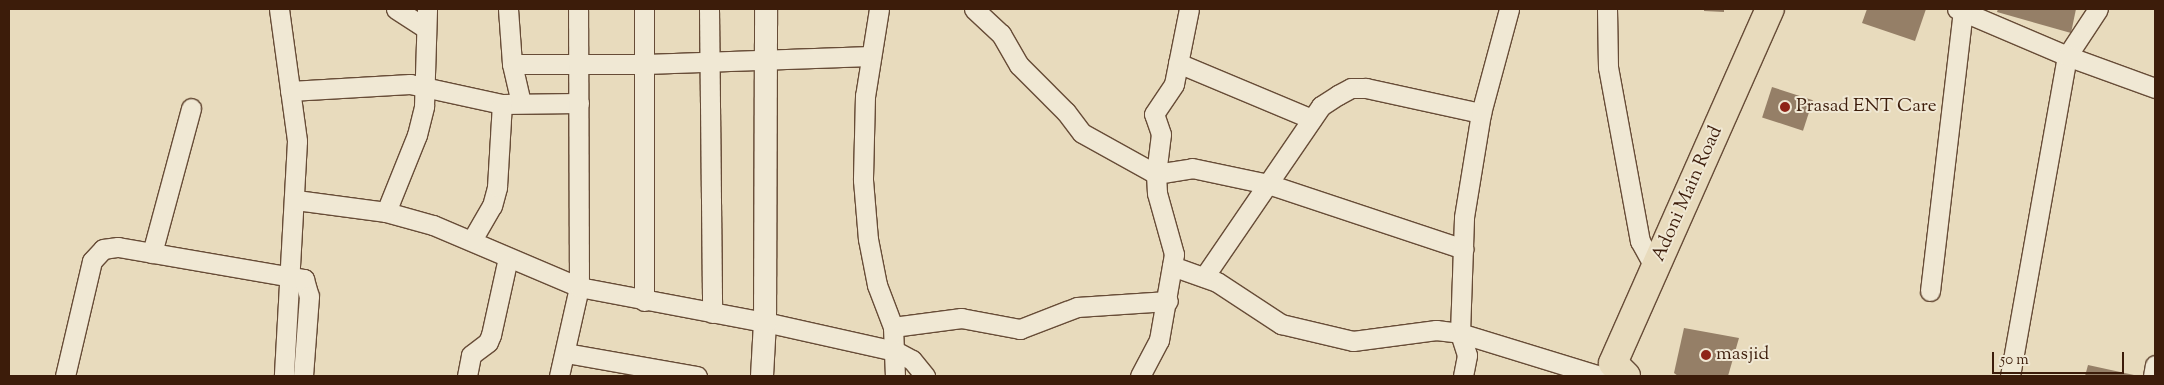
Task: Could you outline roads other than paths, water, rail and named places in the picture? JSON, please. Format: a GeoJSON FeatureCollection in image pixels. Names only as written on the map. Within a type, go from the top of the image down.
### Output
{"type":"FeatureCollection","features":[{"type":"Feature","properties":{"kind":"main road","name":"Adoni Main Road"},"geometry":{"type":"LineString","coordinates":[[1611,373],[1655,268],[1770,9]]}},
{"type":"Feature","properties":{"kind":"street"},"geometry":{"type":"LineString","coordinates":[[279,9],[297,141],[292,275],[284,376]]}},
{"type":"Feature","properties":{"kind":"street"},"geometry":{"type":"LineString","coordinates":[[396,9],[425,28]]}},
{"type":"Feature","properties":{"kind":"street"},"geometry":{"type":"LineString","coordinates":[[386,212],[418,135],[426,86],[425,28],[427,9]]}},
{"type":"Feature","properties":{"kind":"street"},"geometry":{"type":"LineString","coordinates":[[508,9],[512,64],[521,103]]}},
{"type":"Feature","properties":{"kind":"street"},"geometry":{"type":"LineString","coordinates":[[559,376],[566,353],[579,287],[580,64],[578,9]]}},
{"type":"Feature","properties":{"kind":"street"},"geometry":{"type":"LineString","coordinates":[[644,9],[646,64],[644,301]]}},
{"type":"Feature","properties":{"kind":"street"},"geometry":{"type":"LineString","coordinates":[[709,9],[712,313]]}},
{"type":"Feature","properties":{"kind":"street"},"geometry":{"type":"LineString","coordinates":[[762,376],[765,322],[766,9]]}},
{"type":"Feature","properties":{"kind":"street"},"geometry":{"type":"LineString","coordinates":[[879,9],[865,96],[863,180],[868,238],[877,285],[893,327],[895,376]]}},
{"type":"Feature","properties":{"kind":"street"},"geometry":{"type":"LineString","coordinates":[[974,9],[1001,34],[1019,65],[1066,112],[1082,133],[1156,174],[1192,168],[1268,184],[1463,249]]}},
{"type":"Feature","properties":{"kind":"street"},"geometry":{"type":"LineString","coordinates":[[1140,376],[1159,340],[1168,301],[1172,266],[1170,234],[1162,215],[1156,174],[1161,134],[1154,114],[1172,90],[1189,9]]}},
{"type":"Feature","properties":{"kind":"street"},"geometry":{"type":"LineString","coordinates":[[1463,376],[1467,355],[1460,333],[1464,217],[1481,113],[1509,9]]}},
{"type":"Feature","properties":{"kind":"street"},"geometry":{"type":"LineString","coordinates":[[1607,9],[1608,67],[1640,241],[1655,268]]}},
{"type":"Feature","properties":{"kind":"street"},"geometry":{"type":"LineString","coordinates":[[2010,376],[2068,56],[2098,9]]}},
{"type":"Feature","properties":{"kind":"street"},"geometry":{"type":"LineString","coordinates":[[1930,292],[1960,10],[2068,56],[2155,88]]}},
{"type":"Feature","properties":{"kind":"street"},"geometry":{"type":"LineString","coordinates":[[512,64],[646,64],[766,58],[871,56]]}},
{"type":"Feature","properties":{"kind":"street"},"geometry":{"type":"LineString","coordinates":[[1178,63],[1312,119]]}},
{"type":"Feature","properties":{"kind":"street"},"geometry":{"type":"LineString","coordinates":[[290,91],[426,86],[502,104],[579,103]]}},
{"type":"Feature","properties":{"kind":"street"},"geometry":{"type":"LineString","coordinates":[[1204,277],[1321,106],[1351,88],[1366,88],[1481,113]]}},
{"type":"Feature","properties":{"kind":"street"},"geometry":{"type":"LineString","coordinates":[[472,240],[492,206],[497,187],[502,104]]}},
{"type":"Feature","properties":{"kind":"street"},"geometry":{"type":"LineString","coordinates":[[152,253],[191,108]]}},
{"type":"Feature","properties":{"kind":"street"},"geometry":{"type":"LineString","coordinates":[[296,200],[386,212],[472,240],[508,258],[579,287],[644,301],[765,322],[895,351],[912,360],[926,376]]}},
{"type":"Feature","properties":{"kind":"street"},"geometry":{"type":"LineString","coordinates":[[65,376],[92,261],[103,249],[118,247],[292,275],[304,279],[308,283],[303,376]]}},
{"type":"Feature","properties":{"kind":"street"},"geometry":{"type":"LineString","coordinates":[[467,376],[471,355],[488,342],[491,334],[508,258]]}},
{"type":"Feature","properties":{"kind":"street"},"geometry":{"type":"LineString","coordinates":[[1172,266],[1217,282],[1281,324],[1353,341],[1436,330],[1460,333],[1611,373]]}},
{"type":"Feature","properties":{"kind":"street"},"geometry":{"type":"LineString","coordinates":[[893,327],[961,318],[1020,329],[1077,307],[1168,301]]}},
{"type":"Feature","properties":{"kind":"street"},"geometry":{"type":"LineString","coordinates":[[566,353],[697,376]]}},
{"type":"Feature","properties":{"kind":"street"},"geometry":{"type":"LineString","coordinates":[[2153,376],[2155,365]]}},
{"type":"Feature","properties":{"kind":"place","name":"Prasad ENT Care"},"geometry":{"type":"Point","coordinates":[1785,107]}},
{"type":"Feature","properties":{"kind":"place","name":"masjid"},"geometry":{"type":"Point","coordinates":[1706,355]}}]}
